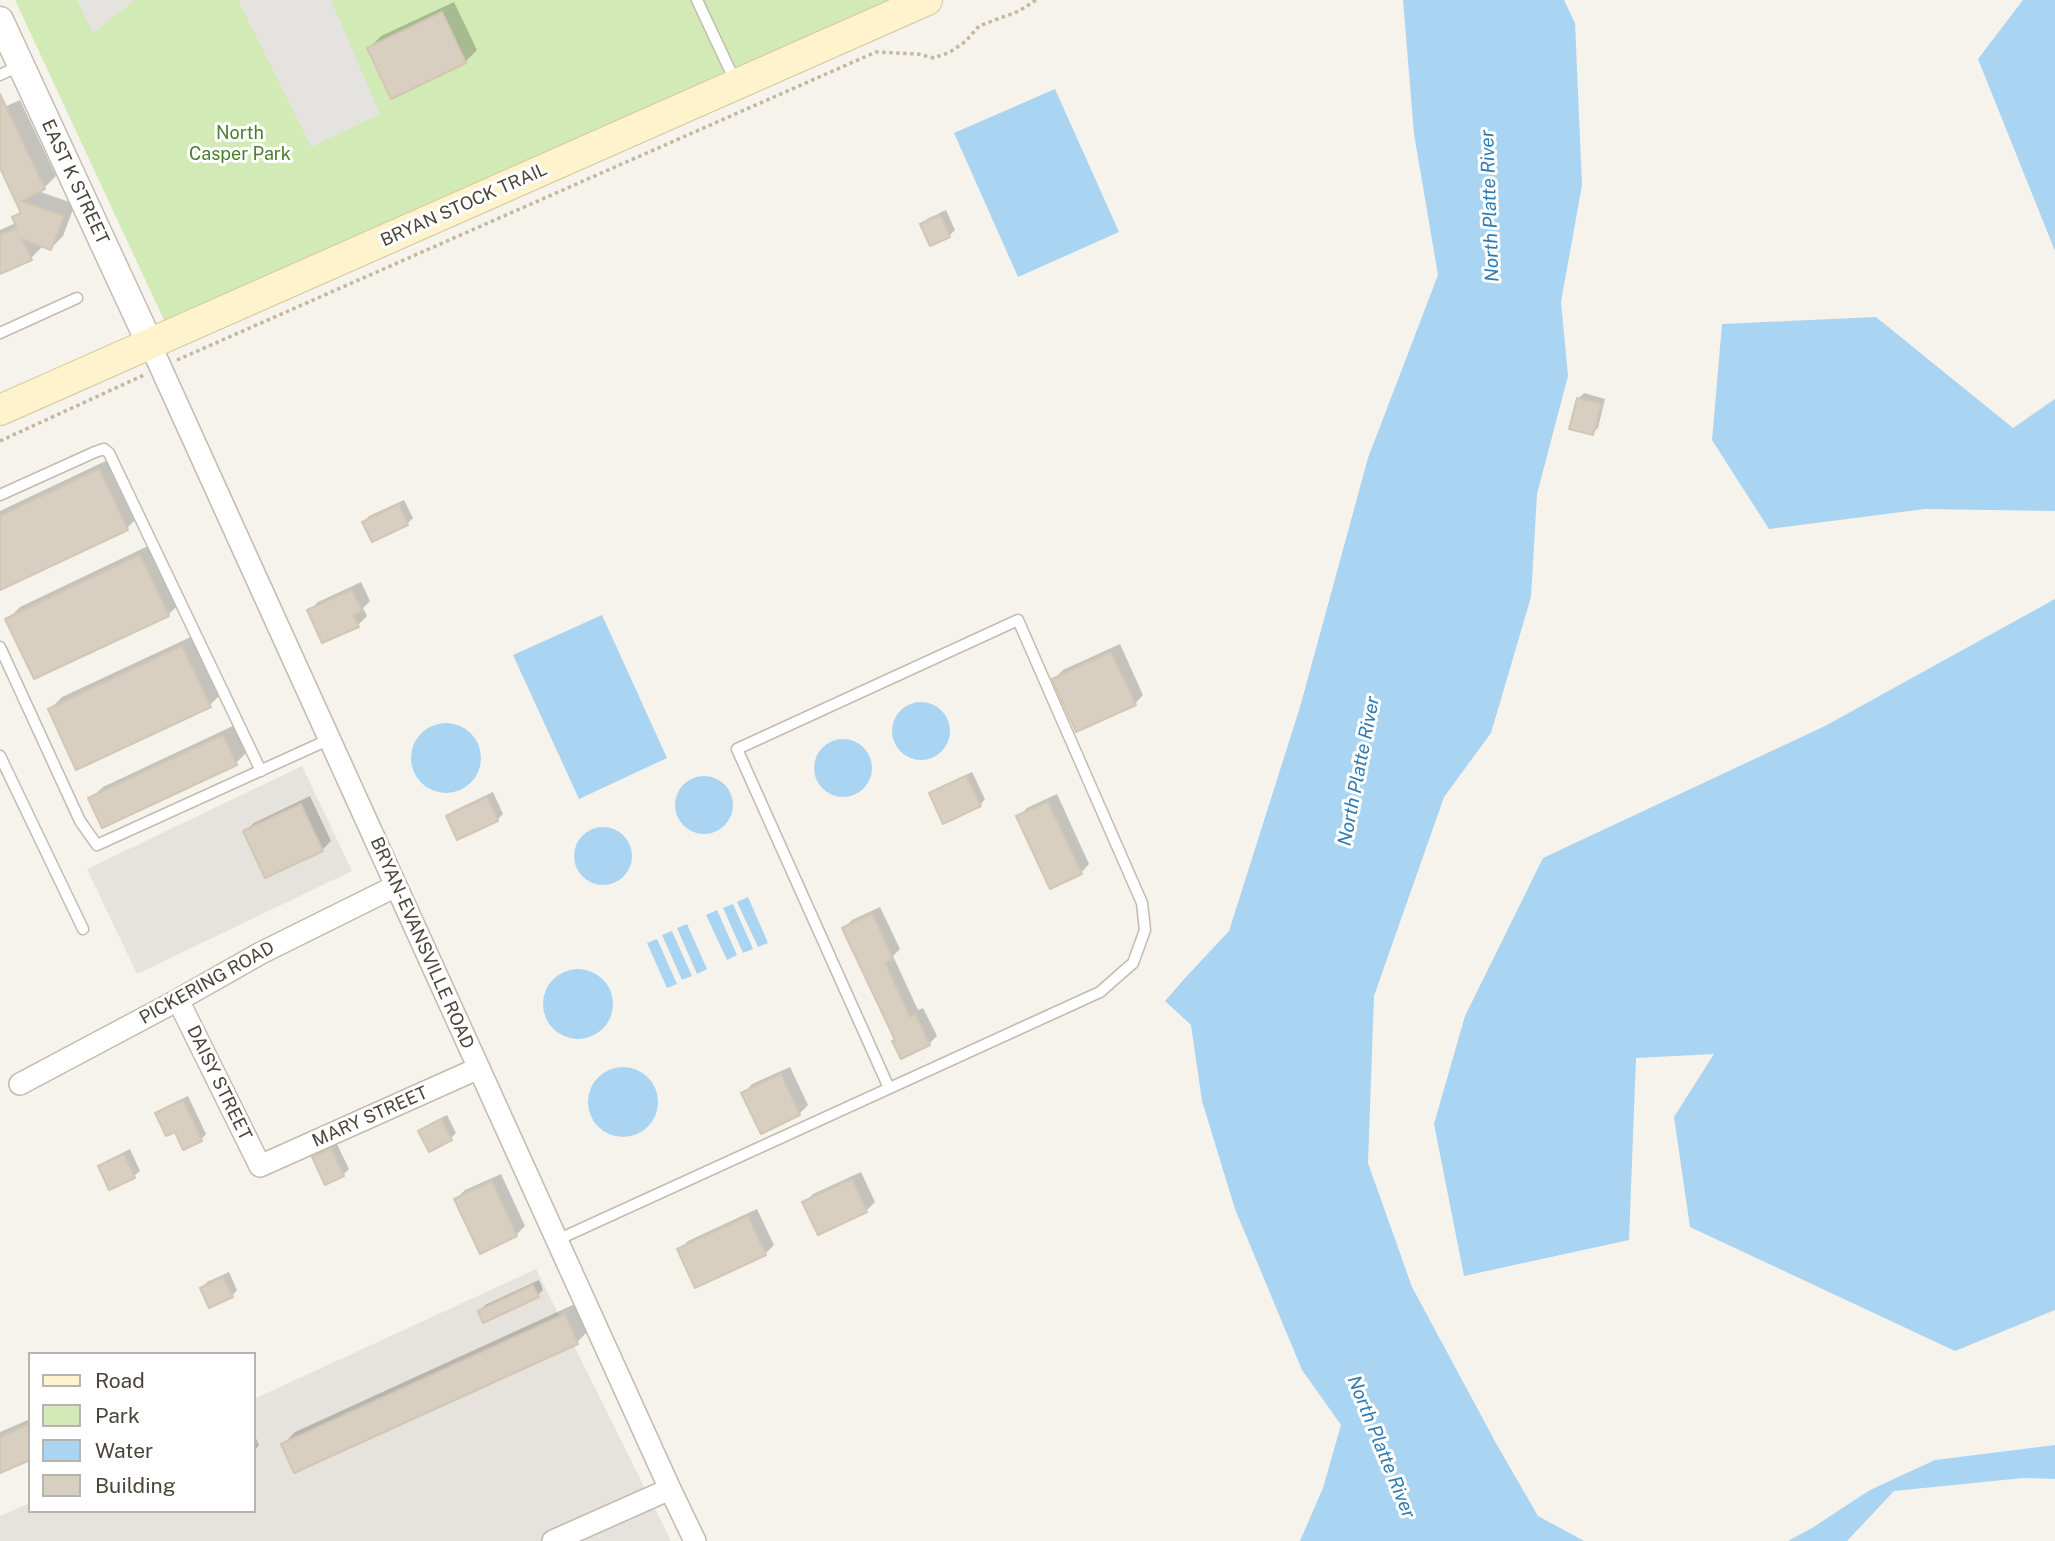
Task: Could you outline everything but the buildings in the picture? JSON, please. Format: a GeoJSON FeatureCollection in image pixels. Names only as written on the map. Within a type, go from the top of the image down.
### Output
{"type":"FeatureCollection","features":[{"type":"Feature","properties":{"kind":"main road","name":"BRYAN STOCK TRAIL"},"geometry":{"type":"LineString","coordinates":[[0,410],[155,356],[736,84],[927,0]]}},
{"type":"Feature","properties":{"kind":"street","name":"EAST K STREET"},"geometry":{"type":"LineString","coordinates":[[0,20],[10,70],[155,356]]}},
{"type":"Feature","properties":{"kind":"street","name":"BRYAN-EVANSVILLE ROAD"},"geometry":{"type":"LineString","coordinates":[[155,356],[695,1541]]}},
{"type":"Feature","properties":{"kind":"street","name":"PICKERING ROAD"},"geometry":{"type":"LineString","coordinates":[[20,1084],[261,953],[396,886]]}},
{"type":"Feature","properties":{"kind":"street","name":"DAISY STREET"},"geometry":{"type":"LineString","coordinates":[[178,999],[260,1166]]}},
{"type":"Feature","properties":{"kind":"street","name":"MARY STREET"},"geometry":{"type":"LineString","coordinates":[[260,1166],[479,1068]]}},
{"type":"Feature","properties":{"kind":"street"},"geometry":{"type":"LineString","coordinates":[[553,1541],[670,1489]]}},
{"type":"Feature","properties":{"kind":"lane"},"geometry":{"type":"LineString","coordinates":[[697,0],[736,84]]}},
{"type":"Feature","properties":{"kind":"lane"},"geometry":{"type":"LineString","coordinates":[[0,333],[78,298]]}},
{"type":"Feature","properties":{"kind":"lane"},"geometry":{"type":"LineString","coordinates":[[0,495],[95,452],[104,449],[109,453],[261,771]]}},
{"type":"Feature","properties":{"kind":"lane"},"geometry":{"type":"LineString","coordinates":[[557,1240],[1100,992],[1133,963],[1145,930],[1142,903],[1018,620],[737,749],[889,1088]]}},
{"type":"Feature","properties":{"kind":"lane"},"geometry":{"type":"LineString","coordinates":[[0,647],[80,821],[97,845],[330,739]]}},
{"type":"Feature","properties":{"kind":"lane"},"geometry":{"type":"LineString","coordinates":[[0,756],[83,929]]}},
{"type":"Feature","properties":{"kind":"path"},"geometry":{"type":"LineString","coordinates":[[0,442],[116,390],[155,356],[876,52],[919,54],[934,58],[950,52],[967,41],[979,26],[1036,0]]}},
{"type":"Feature","properties":{"kind":"shaded area"},"geometry":{"type":"Polygon","coordinates":[[[77,0],[135,0],[93,33],[77,0]]]}},
{"type":"Feature","properties":{"kind":"shaded area"},"geometry":{"type":"Polygon","coordinates":[[[238,0],[331,0],[380,114],[311,147],[238,0]]]}},
{"type":"Feature","properties":{"kind":"shaded area"},"geometry":{"type":"Polygon","coordinates":[[[302,766],[352,871],[137,974],[87,869],[302,766]]]}},
{"type":"Feature","properties":{"kind":"shaded area"},"geometry":{"type":"Polygon","coordinates":[[[536,1269],[671,1541],[0,1541],[0,1516],[28,1504],[28,1513],[256,1513],[256,1398],[536,1269]]]}},
{"type":"Feature","properties":{"kind":"green space","name":"North Casper Park"},"geometry":{"type":"Polygon","coordinates":[[[15,0],[889,0],[170,333],[15,0]]]}},
{"type":"Feature","properties":{"kind":"water","name":"North Platte River"},"geometry":{"type":"Polygon","coordinates":[[[1403,0],[1564,0],[1575,23],[1582,185],[1561,302],[1568,376],[1537,494],[1531,597],[1491,733],[1444,797],[1374,996],[1368,1163],[1412,1287],[1497,1445],[1538,1516],[1584,1541],[1300,1541],[1323,1488],[1341,1425],[1302,1370],[1235,1209],[1202,1101],[1191,1025],[1165,1001],[1229,931],[1300,707],[1368,458],[1438,275],[1414,134],[1403,0]]]}},
{"type":"Feature","properties":{"kind":"water"},"geometry":{"type":"Polygon","coordinates":[[[2023,0],[2055,0],[2055,251],[1978,59],[2023,0]]]}},
{"type":"Feature","properties":{"kind":"water"},"geometry":{"type":"Polygon","coordinates":[[[1055,89],[1119,232],[1018,277],[954,133],[1055,89]]]}},
{"type":"Feature","properties":{"kind":"water"},"geometry":{"type":"Polygon","coordinates":[[[1876,317],[2013,428],[2055,399],[2055,511],[1925,509],[1769,529],[1712,440],[1722,324],[1876,317]]]}},
{"type":"Feature","properties":{"kind":"water"},"geometry":{"type":"Polygon","coordinates":[[[2055,599],[2055,1310],[1955,1351],[1690,1227],[1674,1117],[1714,1054],[1636,1058],[1629,1240],[1464,1276],[1434,1124],[1465,1016],[1543,858],[1825,726],[2055,599]]]}},
{"type":"Feature","properties":{"kind":"water"},"geometry":{"type":"Polygon","coordinates":[[[602,615],[667,758],[579,799],[513,655],[602,615]]]}},
{"type":"Feature","properties":{"kind":"water"},"geometry":{"type":"Polygon","coordinates":[[[921,702],[932,704],[945,715],[950,731],[948,742],[937,755],[921,760],[910,758],[897,747],[892,731],[894,720],[905,707],[921,702]]]}},
{"type":"Feature","properties":{"kind":"water"},"geometry":{"type":"Polygon","coordinates":[[[446,723],[465,729],[475,739],[481,758],[475,777],[465,787],[446,793],[427,787],[417,777],[411,758],[417,739],[427,729],[446,723]]]}},
{"type":"Feature","properties":{"kind":"water"},"geometry":{"type":"Polygon","coordinates":[[[843,739],[854,741],[867,752],[872,768],[870,779],[859,792],[843,797],[832,795],[819,784],[814,768],[816,757],[827,744],[843,739]]]}},
{"type":"Feature","properties":{"kind":"water"},"geometry":{"type":"Polygon","coordinates":[[[704,776],[715,778],[728,789],[733,805],[731,816],[720,829],[704,834],[693,832],[680,821],[675,805],[677,794],[688,781],[704,776]]]}},
{"type":"Feature","properties":{"kind":"water"},"geometry":{"type":"Polygon","coordinates":[[[603,827],[614,829],[627,840],[632,856],[630,867],[619,880],[603,885],[592,883],[579,872],[574,856],[576,845],[587,832],[603,827]]]}},
{"type":"Feature","properties":{"kind":"water"},"geometry":{"type":"Polygon","coordinates":[[[748,897],[768,943],[758,947],[737,902],[748,897]]]}},
{"type":"Feature","properties":{"kind":"water"},"geometry":{"type":"Polygon","coordinates":[[[733,904],[753,949],[743,953],[723,908],[733,904]]]}},
{"type":"Feature","properties":{"kind":"water"},"geometry":{"type":"Polygon","coordinates":[[[717,910],[737,955],[727,960],[706,915],[717,910]]]}},
{"type":"Feature","properties":{"kind":"water"},"geometry":{"type":"Polygon","coordinates":[[[687,924],[707,969],[697,974],[677,928],[687,924]]]}},
{"type":"Feature","properties":{"kind":"water"},"geometry":{"type":"Polygon","coordinates":[[[672,931],[692,976],[682,980],[662,935],[672,931]]]}},
{"type":"Feature","properties":{"kind":"water"},"geometry":{"type":"Polygon","coordinates":[[[657,939],[677,984],[667,988],[647,943],[657,939]]]}},
{"type":"Feature","properties":{"kind":"water"},"geometry":{"type":"Polygon","coordinates":[[[578,969],[597,975],[607,985],[613,1004],[607,1023],[597,1033],[578,1039],[559,1033],[549,1023],[543,1004],[549,985],[559,975],[578,969]]]}},
{"type":"Feature","properties":{"kind":"water"},"geometry":{"type":"Polygon","coordinates":[[[623,1067],[642,1073],[652,1083],[658,1102],[652,1121],[642,1131],[623,1137],[604,1131],[594,1121],[588,1102],[594,1083],[604,1073],[623,1067]]]}},
{"type":"Feature","properties":{"kind":"water"},"geometry":{"type":"Polygon","coordinates":[[[2055,1445],[2055,1479],[2023,1478],[1894,1491],[1847,1541],[1788,1541],[1870,1490],[1935,1460],[2055,1445]]]}}]}
